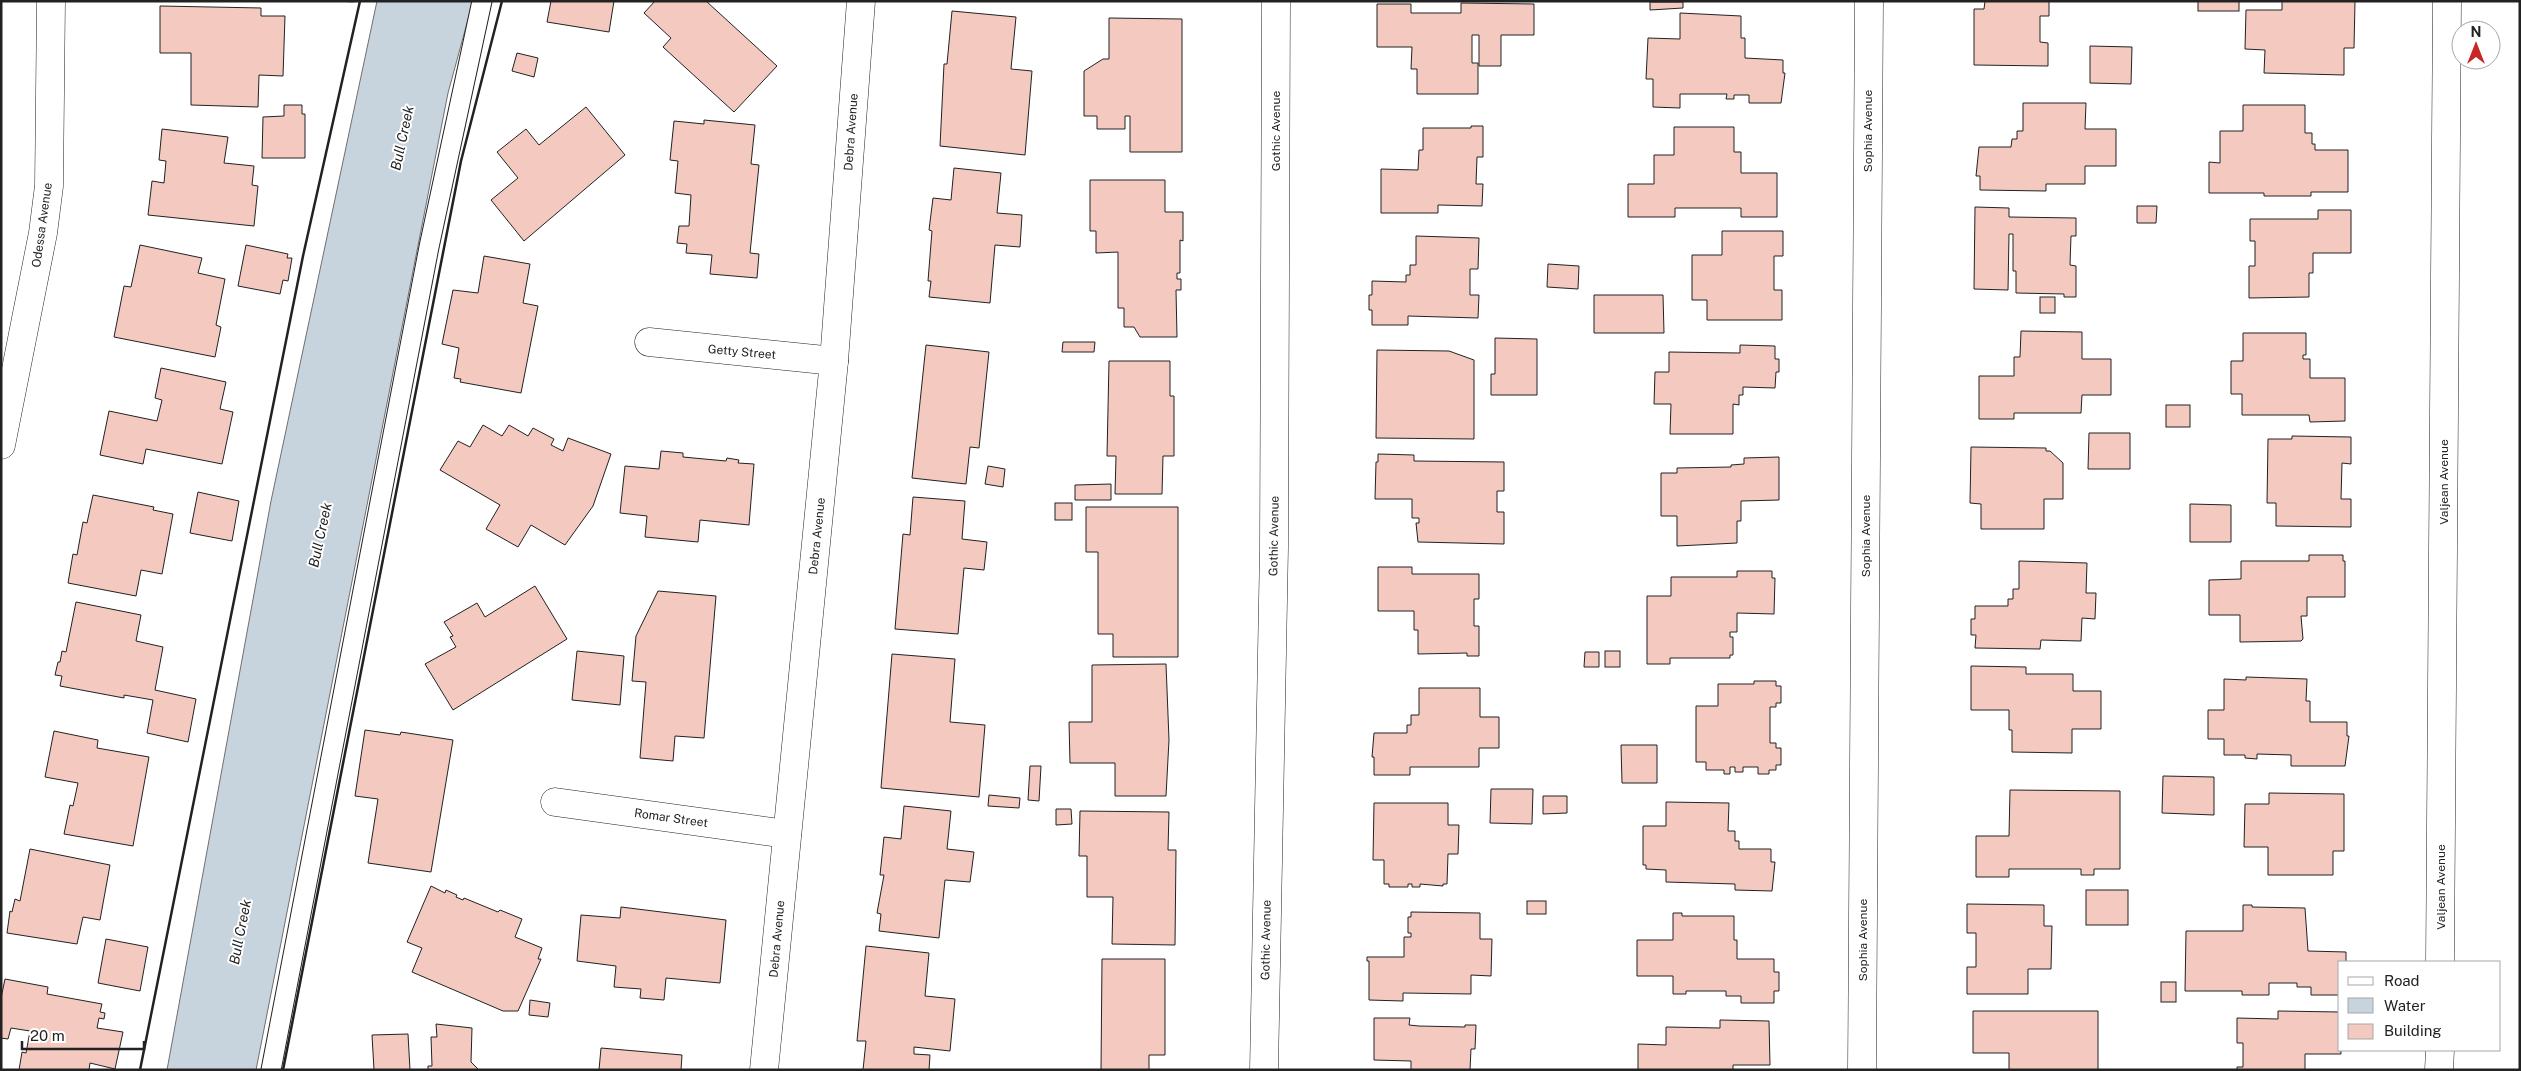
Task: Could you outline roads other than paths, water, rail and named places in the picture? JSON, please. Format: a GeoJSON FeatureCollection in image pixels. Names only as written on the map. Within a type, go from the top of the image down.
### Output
{"type":"FeatureCollection","features":[{"type":"Feature","properties":{"kind":"street","name":"Odessa Avenue"},"geometry":{"type":"LineString","coordinates":[[1,445],[43,233],[49,186],[51,1]]}},
{"type":"Feature","properties":{"kind":"street","name":"Debra Avenue"},"geometry":{"type":"LineString","coordinates":[[764,1070],[834,361],[860,1]]}},
{"type":"Feature","properties":{"kind":"street","name":"Gothic Avenue"},"geometry":{"type":"LineString","coordinates":[[1264,1070],[1274,548],[1276,1]]}},
{"type":"Feature","properties":{"kind":"street","name":"Sophia Avenue"},"geometry":{"type":"LineString","coordinates":[[1862,1070],[1869,1]]}},
{"type":"Feature","properties":{"kind":"street","name":"Valjean Avenue"},"geometry":{"type":"LineString","coordinates":[[2440,961],[2447,1]]}},
{"type":"Feature","properties":{"kind":"street","name":"Getty Street"},"geometry":{"type":"LineString","coordinates":[[649,342],[834,361]]}},
{"type":"Feature","properties":{"kind":"street","name":"Romar Street"},"geometry":{"type":"LineString","coordinates":[[555,802],[787,834]]}},
{"type":"Feature","properties":{"kind":"street"},"geometry":{"type":"LineString","coordinates":[[2439,1070],[2440,1051]]}},
{"type":"Feature","properties":{"kind":"lane"},"geometry":{"type":"LineString","coordinates":[[271,1070],[429,247],[482,1]]}},
{"type":"Feature","properties":{"kind":"water","name":"Bull Creek"},"geometry":{"type":"Polygon","coordinates":[[[377,1],[473,1],[448,93],[256,1070],[167,1070],[271,501],[377,1]]]}}]}
